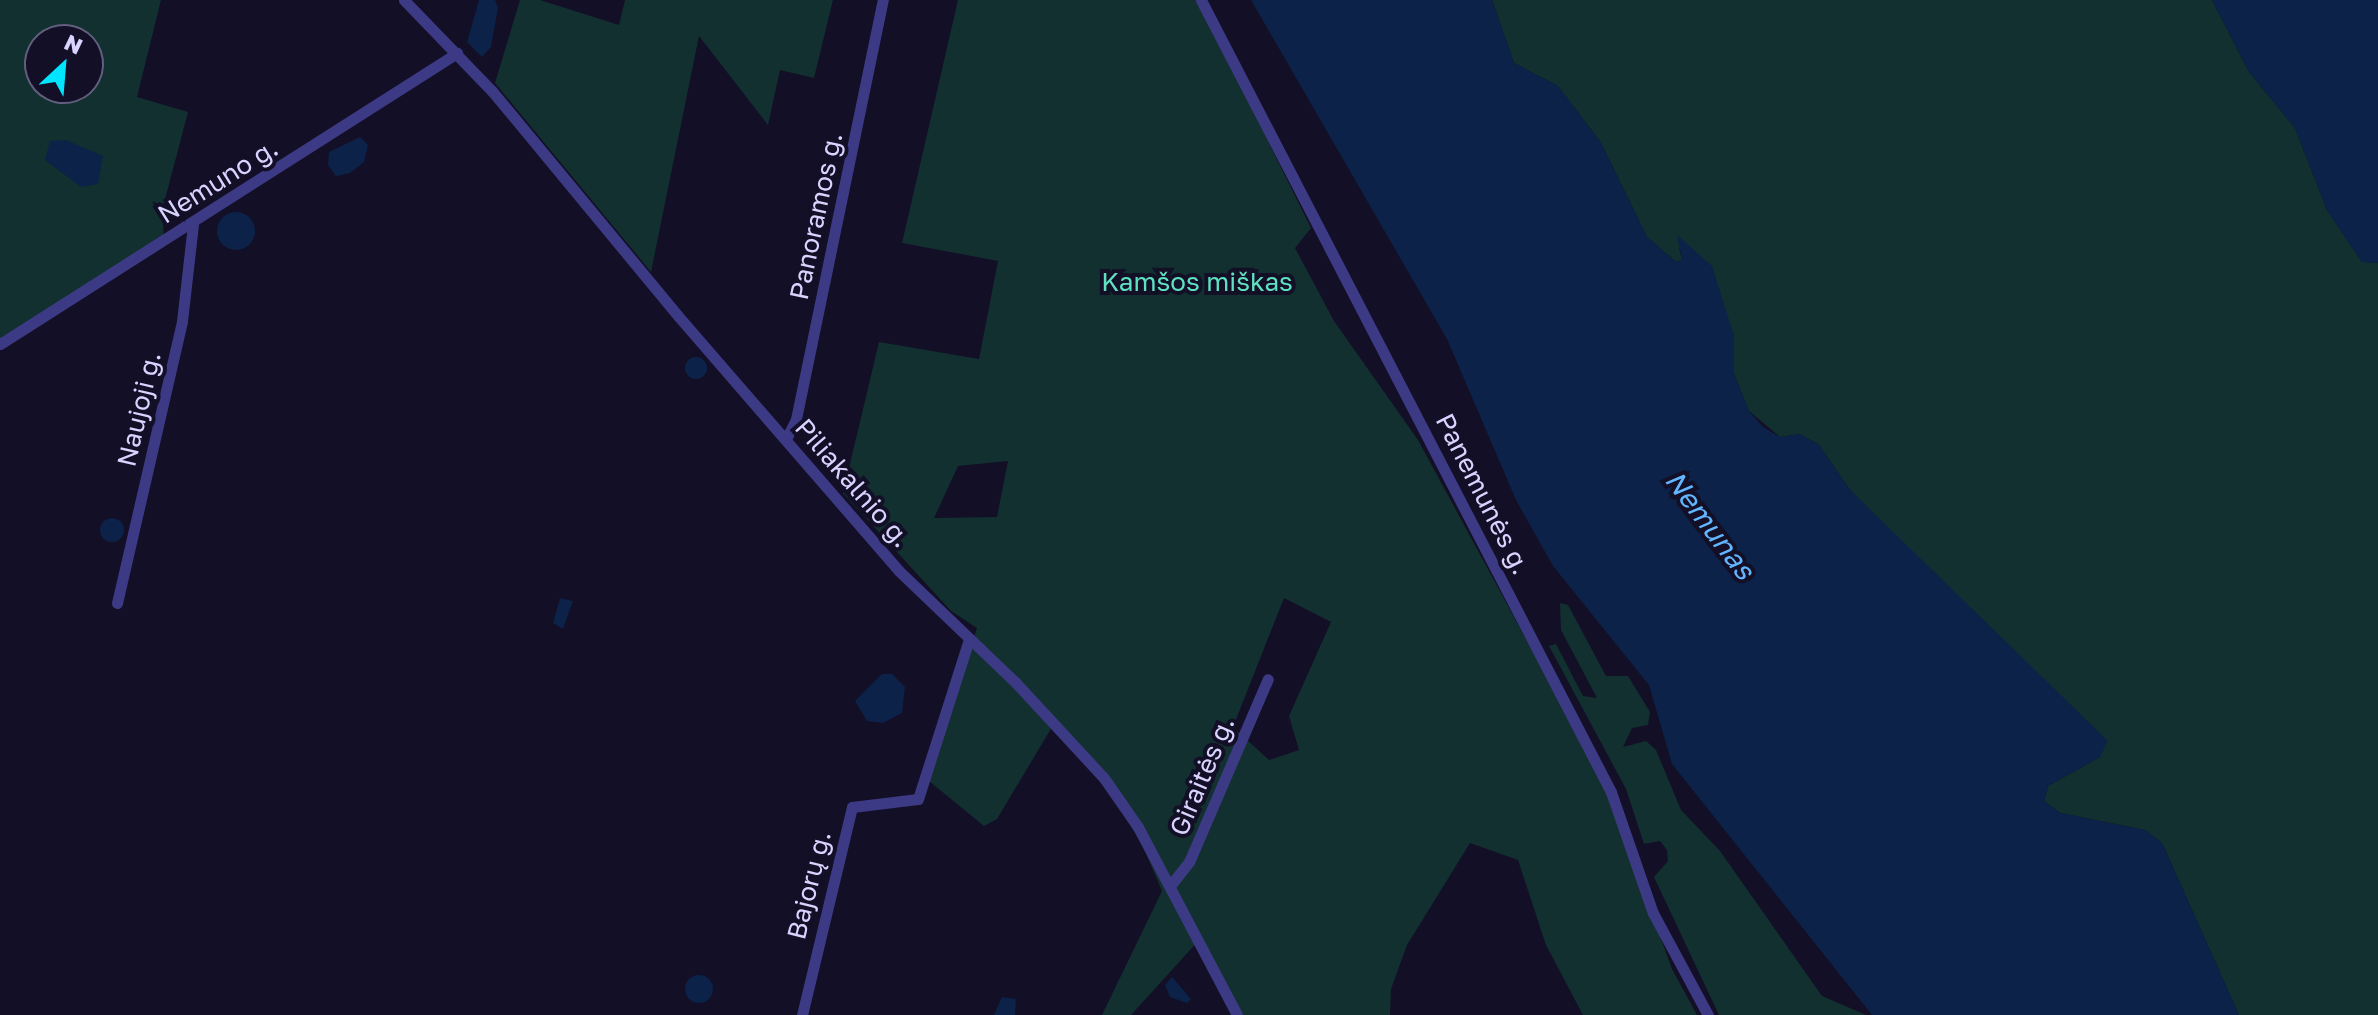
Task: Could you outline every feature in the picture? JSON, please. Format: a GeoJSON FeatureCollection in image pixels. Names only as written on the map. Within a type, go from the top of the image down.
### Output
{"type":"FeatureCollection","features":[{"type":"Feature","properties":{"kind":"street","name":"Piliakalnio g."},"geometry":{"type":"LineString","coordinates":[[404,0],[457,53],[899,571],[1104,778],[1170,886],[1237,1015]]}},
{"type":"Feature","properties":{"kind":"street","name":"Panoramos g."},"geometry":{"type":"LineString","coordinates":[[786,439],[796,419],[883,0]]}},
{"type":"Feature","properties":{"kind":"street","name":"Panemunės g."},"geometry":{"type":"LineString","coordinates":[[1201,0],[1611,792],[1653,913],[1708,1015]]}},
{"type":"Feature","properties":{"kind":"street","name":"Nemuno g."},"geometry":{"type":"LineString","coordinates":[[0,344],[193,224],[457,53]]}},
{"type":"Feature","properties":{"kind":"street","name":"Naujoji g."},"geometry":{"type":"LineString","coordinates":[[117,603],[182,321],[193,224]]}},
{"type":"Feature","properties":{"kind":"street","name":"Bajorų g."},"geometry":{"type":"LineString","coordinates":[[802,1015],[852,807],[918,799],[969,639]]}},
{"type":"Feature","properties":{"kind":"street","name":"Giraitės g."},"geometry":{"type":"LineString","coordinates":[[1170,886],[1189,862],[1268,679]]}},
{"type":"Feature","properties":{"kind":"green space"},"geometry":{"type":"Polygon","coordinates":[[[0,0],[161,0],[137,97],[188,112],[162,211],[164,240],[0,344],[0,0]]]}},
{"type":"Feature","properties":{"kind":"green space"},"geometry":{"type":"Polygon","coordinates":[[[520,0],[540,0],[619,25],[625,0],[833,0],[814,78],[780,70],[768,125],[699,36],[651,272],[495,83],[520,0]]]}},
{"type":"Feature","properties":{"kind":"green space","name":"Kamšos miškas"},"geometry":{"type":"Polygon","coordinates":[[[958,0],[1198,0],[1311,228],[1295,248],[1334,321],[1418,440],[1605,785],[1672,969],[1697,1015],[1583,1015],[1546,945],[1518,860],[1470,843],[1407,945],[1391,989],[1390,1015],[1237,1015],[1201,938],[1131,1015],[1102,1015],[1162,891],[1142,844],[1103,782],[1052,727],[997,819],[984,826],[929,781],[977,628],[951,611],[843,493],[879,342],[979,359],[998,261],[902,243],[958,0]],[[1008,461],[958,466],[934,518],[997,517],[1008,461]],[[1284,598],[1233,727],[1269,760],[1299,750],[1289,716],[1331,622],[1284,598]]]}},
{"type":"Feature","properties":{"kind":"green space"},"geometry":{"type":"Polygon","coordinates":[[[1492,0],[2212,0],[2249,72],[2295,128],[2327,210],[2362,262],[2378,263],[2378,1015],[2239,1015],[2162,843],[2145,830],[2060,813],[2044,801],[2048,786],[2100,757],[1850,490],[1819,445],[1800,434],[1780,437],[1749,411],[1734,374],[1734,336],[1679,247],[1682,260],[1676,262],[1647,237],[1601,143],[1558,86],[1514,63],[1492,0]]]}},
{"type":"Feature","properties":{"kind":"green space"},"geometry":{"type":"Polygon","coordinates":[[[1560,603],[1568,605],[1606,676],[1628,676],[1650,712],[1648,725],[1632,728],[1623,747],[1646,741],[1656,750],[1681,810],[1720,851],[1822,996],[1866,1015],[1719,1015],[1654,877],[1668,861],[1667,850],[1660,841],[1644,844],[1626,789],[1549,646],[1556,644],[1583,696],[1597,698],[1561,630],[1560,603]]]}},
{"type":"Feature","properties":{"kind":"water"},"geometry":{"type":"Polygon","coordinates":[[[479,0],[495,0],[498,8],[491,47],[482,57],[467,42],[479,0]]]}},
{"type":"Feature","properties":{"kind":"water","name":"Nemunas"},"geometry":{"type":"Polygon","coordinates":[[[1251,0],[1492,0],[1514,63],[1558,86],[1601,143],[1647,237],[1676,262],[1682,260],[1677,235],[1712,266],[1734,336],[1734,374],[1749,411],[1763,427],[1780,437],[1800,434],[1819,445],[1850,490],[2108,741],[2100,757],[2048,786],[2044,801],[2060,813],[2145,830],[2162,843],[2239,1015],[1872,1015],[1672,764],[1649,685],[1553,566],[1516,500],[1447,339],[1251,0]]]}},
{"type":"Feature","properties":{"kind":"water"},"geometry":{"type":"Polygon","coordinates":[[[2212,0],[2378,0],[2378,263],[2362,262],[2327,210],[2295,128],[2249,72],[2212,0]]]}},
{"type":"Feature","properties":{"kind":"water"},"geometry":{"type":"Polygon","coordinates":[[[360,137],[368,145],[364,162],[350,173],[336,176],[328,165],[329,152],[360,137]]]}},
{"type":"Feature","properties":{"kind":"water"},"geometry":{"type":"Polygon","coordinates":[[[66,140],[103,156],[98,184],[81,187],[45,160],[50,141],[66,140]]]}},
{"type":"Feature","properties":{"kind":"water"},"geometry":{"type":"Polygon","coordinates":[[[236,212],[249,218],[255,231],[249,244],[236,250],[223,244],[217,231],[223,218],[236,212]]]}},
{"type":"Feature","properties":{"kind":"water"},"geometry":{"type":"Polygon","coordinates":[[[696,357],[704,360],[707,368],[704,376],[696,379],[688,376],[685,368],[688,360],[696,357]]]}},
{"type":"Feature","properties":{"kind":"water"},"geometry":{"type":"Polygon","coordinates":[[[112,518],[121,521],[124,530],[121,539],[112,542],[103,539],[100,530],[103,521],[112,518]]]}},
{"type":"Feature","properties":{"kind":"water"},"geometry":{"type":"Polygon","coordinates":[[[560,598],[573,601],[563,629],[553,623],[560,598]]]}},
{"type":"Feature","properties":{"kind":"water"},"geometry":{"type":"Polygon","coordinates":[[[882,674],[892,674],[905,687],[902,713],[883,723],[867,721],[855,701],[882,674]]]}},
{"type":"Feature","properties":{"kind":"water"},"geometry":{"type":"Polygon","coordinates":[[[699,975],[709,979],[713,989],[709,999],[699,1003],[689,999],[685,989],[689,979],[699,975]]]}},
{"type":"Feature","properties":{"kind":"water"},"geometry":{"type":"Polygon","coordinates":[[[1172,977],[1191,999],[1187,1003],[1170,997],[1165,985],[1172,977]]]}},
{"type":"Feature","properties":{"kind":"water"},"geometry":{"type":"Polygon","coordinates":[[[1002,997],[1016,999],[1015,1015],[994,1015],[1002,997]]]}}]}
